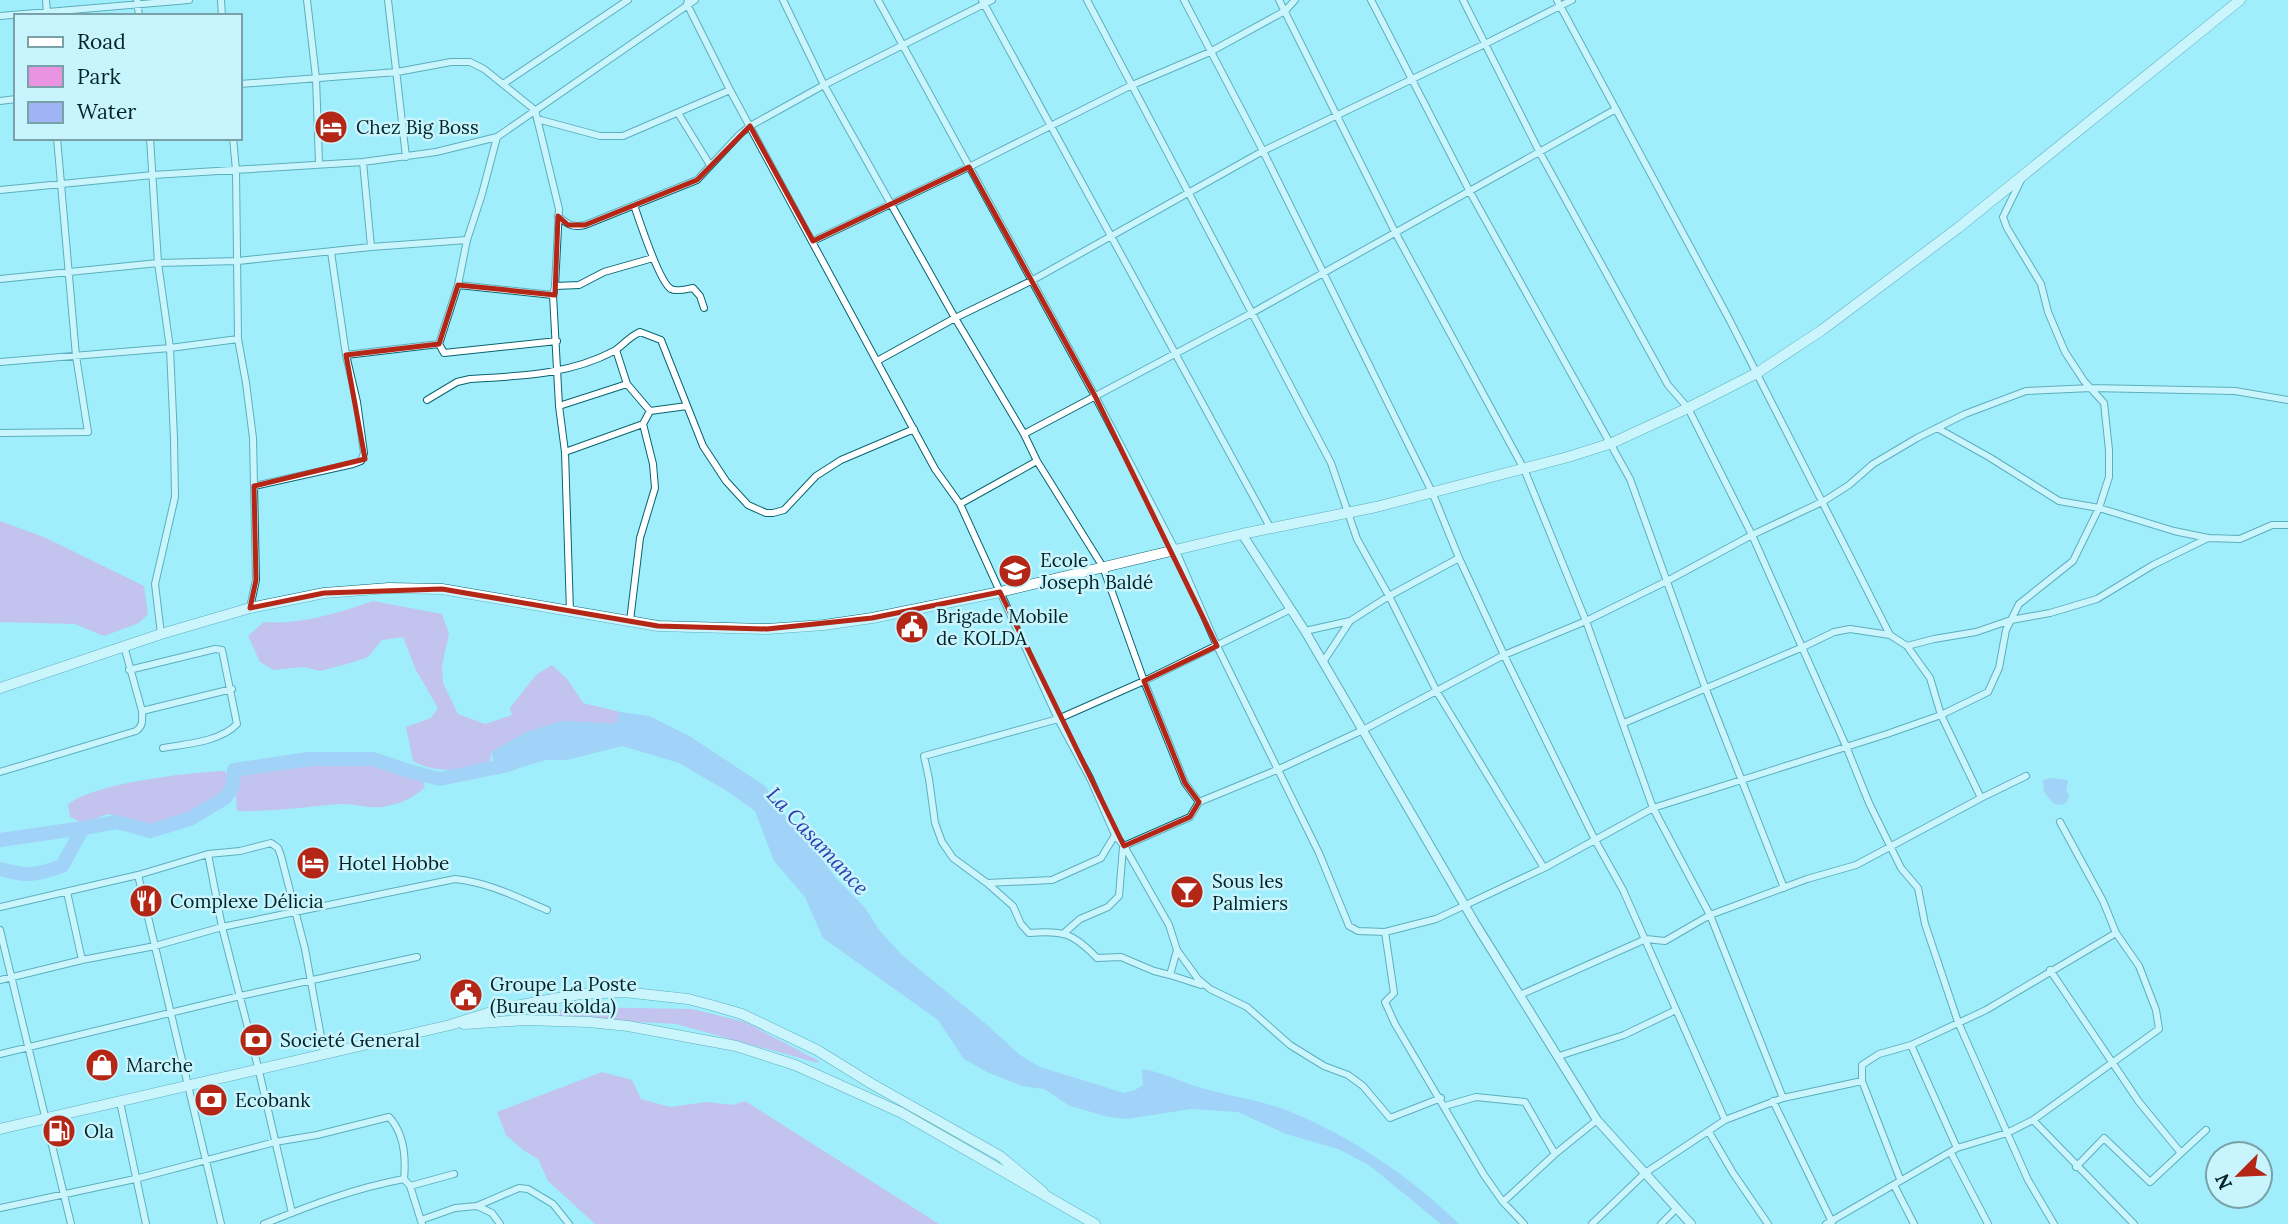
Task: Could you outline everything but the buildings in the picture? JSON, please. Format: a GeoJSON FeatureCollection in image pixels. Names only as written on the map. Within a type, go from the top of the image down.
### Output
{"type":"FeatureCollection","features":[{"type":"Feature","properties":{"kind":"main road"},"geometry":{"type":"LineString","coordinates":[[0,688],[161,634],[250,608],[324,593],[389,588],[442,589],[658,625],[767,629],[872,618],[1000,592],[1270,527],[1376,507],[1612,443],[1757,373],[1822,330],[1958,228],[2240,0]]}},
{"type":"Feature","properties":{"kind":"main road"},"geometry":{"type":"LineString","coordinates":[[0,1129],[450,1025],[504,1009],[580,994],[624,992],[688,999],[742,1014],[817,1050],[1000,1156],[1043,1192]]}},
{"type":"Feature","properties":{"kind":"main road"},"geometry":{"type":"LineString","coordinates":[[450,1025],[525,1020],[589,1022],[628,1026],[736,1046],[795,1065],[900,1112],[1095,1224]]}},
{"type":"Feature","properties":{"kind":"street"},"geometry":{"type":"LineString","coordinates":[[46,0],[47,14],[137,2],[189,0]]}},
{"type":"Feature","properties":{"kind":"street"},"geometry":{"type":"LineString","coordinates":[[307,0],[316,78],[319,163]]}},
{"type":"Feature","properties":{"kind":"street"},"geometry":{"type":"LineString","coordinates":[[388,0],[406,157]]}},
{"type":"Feature","properties":{"kind":"street"},"geometry":{"type":"LineString","coordinates":[[503,84],[628,0]]}},
{"type":"Feature","properties":{"kind":"street"},"geometry":{"type":"LineString","coordinates":[[0,190],[153,175],[363,162],[406,157],[497,137],[687,2],[695,0]]}},
{"type":"Feature","properties":{"kind":"street"},"geometry":{"type":"LineString","coordinates":[[783,0],[824,85],[954,318],[1024,434],[1037,461],[1103,567],[1144,681],[1185,783],[1199,802]]}},
{"type":"Feature","properties":{"kind":"street"},"geometry":{"type":"LineString","coordinates":[[878,0],[1095,396],[1176,551],[1217,646],[1319,853],[1349,926],[1358,931],[1385,932],[1436,919],[1544,868],[1653,808],[1941,715],[1988,692],[1999,668],[2006,630],[2019,604],[2073,561],[2099,508],[2109,477],[2104,403],[2065,352],[2048,312],[2041,284],[2003,217],[2022,176]]}},
{"type":"Feature","properties":{"kind":"street"},"geometry":{"type":"LineString","coordinates":[[558,216],[568,225],[577,227],[697,180],[750,126],[983,2],[992,0]]}},
{"type":"Feature","properties":{"kind":"street"},"geometry":{"type":"LineString","coordinates":[[1087,0],[1250,314],[1331,463],[1357,539],[1437,692],[1544,868]]}},
{"type":"Feature","properties":{"kind":"street"},"geometry":{"type":"LineString","coordinates":[[1184,0],[1264,150],[1432,492],[1504,655],[1646,939],[1725,1120]]}},
{"type":"Feature","properties":{"kind":"street"},"geometry":{"type":"LineString","coordinates":[[1279,0],[1395,232],[1524,469],[1586,621],[1653,808],[1710,915],[1783,1098]]}},
{"type":"Feature","properties":{"kind":"street"},"geometry":{"type":"LineString","coordinates":[[813,241],[1130,86],[1210,52],[1285,11],[1294,0]]}},
{"type":"Feature","properties":{"kind":"street"},"geometry":{"type":"LineString","coordinates":[[1371,0],[1470,192],[1630,479],[1705,687],[1784,888]]}},
{"type":"Feature","properties":{"kind":"street"},"geometry":{"type":"LineString","coordinates":[[1463,0],[1540,153],[1668,385],[1689,408],[1752,535],[1869,803],[1901,868],[1918,888],[1925,924],[1958,1023],[2028,1180],[2054,1224]]}},
{"type":"Feature","properties":{"kind":"street"},"geometry":{"type":"LineString","coordinates":[[877,361],[954,318],[1031,281],[1264,150],[1485,44],[1558,3],[1572,0]]}},
{"type":"Feature","properties":{"kind":"street"},"geometry":{"type":"LineString","coordinates":[[687,2],[730,90],[935,469],[960,504],[1058,719],[1090,778],[1115,835],[1169,925],[1177,950],[1198,979],[1210,989]]}},
{"type":"Feature","properties":{"kind":"street"},"geometry":{"type":"LineString","coordinates":[[983,2],[1270,527]]}},
{"type":"Feature","properties":{"kind":"street"},"geometry":{"type":"LineString","coordinates":[[1558,3],[1757,373],[1890,635]]}},
{"type":"Feature","properties":{"kind":"street"},"geometry":{"type":"LineString","coordinates":[[242,84],[397,72],[451,62],[470,62],[484,69],[535,110],[559,209],[553,295],[559,406],[565,452],[570,612]]}},
{"type":"Feature","properties":{"kind":"street"},"geometry":{"type":"LineString","coordinates":[[537,118],[600,136],[623,136],[730,90]]}},
{"type":"Feature","properties":{"kind":"street"},"geometry":{"type":"LineString","coordinates":[[1024,434],[1250,314],[1616,109]]}},
{"type":"Feature","properties":{"kind":"street"},"geometry":{"type":"LineString","coordinates":[[678,113],[710,165]]}},
{"type":"Feature","properties":{"kind":"street"},"geometry":{"type":"LineString","coordinates":[[497,137],[467,240],[458,285],[439,344],[444,353],[557,341]]}},
{"type":"Feature","properties":{"kind":"street"},"geometry":{"type":"LineString","coordinates":[[0,433],[88,432],[76,356],[57,140]]}},
{"type":"Feature","properties":{"kind":"street"},"geometry":{"type":"LineString","coordinates":[[150,140],[158,263],[170,348],[175,497],[155,584],[161,634]]}},
{"type":"Feature","properties":{"kind":"street"},"geometry":{"type":"LineString","coordinates":[[233,140],[238,261],[237,339],[253,438],[256,580],[250,608]]}},
{"type":"Feature","properties":{"kind":"street"},"geometry":{"type":"LineString","coordinates":[[363,162],[371,247]]}},
{"type":"Feature","properties":{"kind":"street"},"geometry":{"type":"LineString","coordinates":[[634,205],[653,258],[667,287],[673,290],[693,288],[700,296],[704,308]]}},
{"type":"Feature","properties":{"kind":"street"},"geometry":{"type":"LineString","coordinates":[[0,279],[158,263],[238,261],[467,240]]}},
{"type":"Feature","properties":{"kind":"street"},"geometry":{"type":"LineString","coordinates":[[254,486],[361,461],[364,453],[331,251]]}},
{"type":"Feature","properties":{"kind":"street"},"geometry":{"type":"LineString","coordinates":[[555,286],[579,285],[604,272],[653,258]]}},
{"type":"Feature","properties":{"kind":"street"},"geometry":{"type":"LineString","coordinates":[[458,285],[553,295]]}},
{"type":"Feature","properties":{"kind":"street"},"geometry":{"type":"LineString","coordinates":[[427,400],[457,382],[470,379],[557,372],[616,350],[628,338],[640,332],[661,340],[703,446],[726,481],[748,505],[766,513],[784,510],[816,476],[841,460],[914,429]]}},
{"type":"Feature","properties":{"kind":"street"},"geometry":{"type":"LineString","coordinates":[[0,362],[170,348],[237,339]]}},
{"type":"Feature","properties":{"kind":"street"},"geometry":{"type":"LineString","coordinates":[[346,355],[439,344]]}},
{"type":"Feature","properties":{"kind":"street"},"geometry":{"type":"LineString","coordinates":[[616,350],[627,384],[650,411]]}},
{"type":"Feature","properties":{"kind":"street"},"geometry":{"type":"LineString","coordinates":[[559,406],[627,384]]}},
{"type":"Feature","properties":{"kind":"street"},"geometry":{"type":"LineString","coordinates":[[1124,846],[1190,817],[1199,802],[1363,730],[1504,655],[1586,621],[1824,501],[1849,485],[1873,464],[1965,414],[2026,391],[2091,388],[2235,391],[2288,400]]}},
{"type":"Feature","properties":{"kind":"street"},"geometry":{"type":"LineString","coordinates":[[650,411],[687,406]]}},
{"type":"Feature","properties":{"kind":"street"},"geometry":{"type":"LineString","coordinates":[[565,452],[643,424],[650,411]]}},
{"type":"Feature","properties":{"kind":"street"},"geometry":{"type":"LineString","coordinates":[[631,621],[640,538],[655,488],[653,464],[643,424]]}},
{"type":"Feature","properties":{"kind":"street"},"geometry":{"type":"LineString","coordinates":[[1937,428],[2059,501],[2099,508],[2174,531],[2208,538],[2240,539],[2272,525],[2288,525]]}},
{"type":"Feature","properties":{"kind":"street"},"geometry":{"type":"LineString","coordinates":[[960,504],[1037,461]]}},
{"type":"Feature","properties":{"kind":"street"},"geometry":{"type":"LineString","coordinates":[[1242,534],[1291,609],[1597,1120],[1690,1224]]}},
{"type":"Feature","properties":{"kind":"street"},"geometry":{"type":"LineString","coordinates":[[1907,646],[1976,632],[2011,620],[2097,600],[2152,565],[2208,538]]}},
{"type":"Feature","properties":{"kind":"street"},"geometry":{"type":"LineString","coordinates":[[1304,631],[1350,621],[1389,596],[1459,558]]}},
{"type":"Feature","properties":{"kind":"street"},"geometry":{"type":"LineString","coordinates":[[1291,609],[1144,681],[1058,719],[923,756],[935,823],[942,842],[953,858],[1013,906],[1021,924],[1029,933],[1051,931],[1079,939],[1097,958],[1121,957],[1210,989],[1247,1007],[1290,1045],[1363,1086],[1390,1118],[1443,1102],[1476,1097],[1525,1102],[1555,1154]]}},
{"type":"Feature","properties":{"kind":"street"},"geometry":{"type":"LineString","coordinates":[[1323,662],[1350,621]]}},
{"type":"Feature","properties":{"kind":"street"},"geometry":{"type":"LineString","coordinates":[[1624,723],[1834,632],[1850,629],[1890,635],[1907,646],[1930,678],[1941,715],[1981,798]]}},
{"type":"Feature","properties":{"kind":"street"},"geometry":{"type":"LineString","coordinates":[[0,772],[136,731],[143,722],[142,711],[124,646]]}},
{"type":"Feature","properties":{"kind":"street"},"geometry":{"type":"LineString","coordinates":[[130,670],[219,648],[222,650],[237,724],[230,731],[195,743],[163,748]]}},
{"type":"Feature","properties":{"kind":"street"},"geometry":{"type":"LineString","coordinates":[[142,711],[232,689]]}},
{"type":"Feature","properties":{"kind":"street"},"geometry":{"type":"LineString","coordinates":[[1520,995],[1646,939],[1665,941],[1710,915],[1807,879],[1856,865],[2026,776]]}},
{"type":"Feature","properties":{"kind":"street"},"geometry":{"type":"LineString","coordinates":[[1773,1101],[1830,1223],[1954,1151],[2007,1133],[2032,1120],[2159,1029],[2156,1010],[2139,966],[2116,933],[2104,901],[2060,822]]}},
{"type":"Feature","properties":{"kind":"street"},"geometry":{"type":"LineString","coordinates":[[986,883],[1052,880],[1101,858],[1115,835]]}},
{"type":"Feature","properties":{"kind":"street"},"geometry":{"type":"LineString","coordinates":[[0,907],[138,875],[208,855],[271,844],[278,848],[312,982],[324,1053]]}},
{"type":"Feature","properties":{"kind":"street"},"geometry":{"type":"LineString","coordinates":[[1063,934],[1080,919],[1108,907],[1119,896],[1124,846]]}},
{"type":"Feature","properties":{"kind":"street"},"geometry":{"type":"LineString","coordinates":[[208,855],[222,927],[292,1213]]}},
{"type":"Feature","properties":{"kind":"street"},"geometry":{"type":"LineString","coordinates":[[138,875],[221,1224]]}},
{"type":"Feature","properties":{"kind":"street"},"geometry":{"type":"LineString","coordinates":[[0,980],[155,946],[222,927],[455,879],[472,880],[547,910]]}},
{"type":"Feature","properties":{"kind":"street"},"geometry":{"type":"LineString","coordinates":[[67,892],[82,960]]}},
{"type":"Feature","properties":{"kind":"street"},"geometry":{"type":"LineString","coordinates":[[0,930],[71,1224]]}},
{"type":"Feature","properties":{"kind":"street"},"geometry":{"type":"LineString","coordinates":[[1385,932],[1394,993],[1385,1002],[1395,1024],[1484,1175],[1503,1202],[1524,1224]]}},
{"type":"Feature","properties":{"kind":"street"},"geometry":{"type":"LineString","coordinates":[[1900,1180],[1862,1081],[1862,1065],[1879,1054],[1911,1045],[1986,1010],[2116,933]]}},
{"type":"Feature","properties":{"kind":"street"},"geometry":{"type":"LineString","coordinates":[[1170,975],[1177,950]]}},
{"type":"Feature","properties":{"kind":"street"},"geometry":{"type":"LineString","coordinates":[[0,1054],[171,1012],[417,957]]}},
{"type":"Feature","properties":{"kind":"street"},"geometry":{"type":"LineString","coordinates":[[2050,970],[2139,1102],[2180,1153]]}},
{"type":"Feature","properties":{"kind":"street"},"geometry":{"type":"LineString","coordinates":[[1559,1056],[1624,1035],[1676,1010]]}},
{"type":"Feature","properties":{"kind":"street"},"geometry":{"type":"LineString","coordinates":[[1911,1045],[1954,1151],[1988,1224]]}},
{"type":"Feature","properties":{"kind":"street"},"geometry":{"type":"LineString","coordinates":[[1592,1224],[1644,1173],[1725,1120],[1783,1098],[1862,1081]]}},
{"type":"Feature","properties":{"kind":"street"},"geometry":{"type":"LineString","coordinates":[[120,1102],[146,1224]]}},
{"type":"Feature","properties":{"kind":"street"},"geometry":{"type":"LineString","coordinates":[[0,1208],[135,1179],[275,1142],[317,1135],[389,1117],[400,1136],[406,1162],[404,1178],[410,1186],[421,1222],[455,1209],[477,1206],[519,1188],[528,1189],[553,1204],[569,1224]]}},
{"type":"Feature","properties":{"kind":"street"},"geometry":{"type":"LineString","coordinates":[[1503,1202],[1597,1120]]}},
{"type":"Feature","properties":{"kind":"street"},"geometry":{"type":"LineString","coordinates":[[2032,1120],[2134,1224]]}},
{"type":"Feature","properties":{"kind":"street"},"geometry":{"type":"LineString","coordinates":[[2076,1167],[2104,1138],[2150,1182],[2206,1129]]}},
{"type":"Feature","properties":{"kind":"street"},"geometry":{"type":"LineString","coordinates":[[1709,1132],[1768,1224]]}},
{"type":"Feature","properties":{"kind":"street"},"geometry":{"type":"LineString","coordinates":[[410,1186],[453,1174]]}},
{"type":"Feature","properties":{"kind":"street"},"geometry":{"type":"LineString","coordinates":[[264,1224],[369,1185],[404,1178]]}},
{"type":"Feature","properties":{"kind":"street"},"geometry":{"type":"LineString","coordinates":[[1894,1185],[1914,1224]]}},
{"type":"Feature","properties":{"kind":"street"},"geometry":{"type":"LineString","coordinates":[[477,1206],[492,1213],[500,1224]]}},
{"type":"Feature","properties":{"kind":"street"},"geometry":{"type":"LineString","coordinates":[[1661,1224],[1676,1209]]}},
{"type":"Feature","properties":{"kind":"street"},"geometry":{"type":"LineString","coordinates":[[2119,1224],[2128,1217]]}},
{"type":"Feature","properties":{"kind":"highlighted area"},"geometry":{"type":"Polygon","coordinates":[[[750,126],[813,241],[969,167],[1095,396],[1217,646],[1144,681],[1185,783],[1199,802],[1190,817],[1124,846],[1000,592],[872,618],[767,629],[658,626],[442,589],[324,593],[250,608],[256,580],[254,486],[365,459],[346,355],[439,344],[458,285],[555,295],[558,216],[568,225],[585,225],[697,180],[750,126]]]}},
{"type":"Feature","properties":{"kind":"green space"},"geometry":{"type":"Polygon","coordinates":[[[0,521],[46,538],[144,586],[148,614],[139,623],[104,636],[75,624],[0,622],[0,521]]]}},
{"type":"Feature","properties":{"kind":"green space"},"geometry":{"type":"Polygon","coordinates":[[[373,601],[442,614],[449,634],[442,665],[443,683],[458,714],[485,724],[512,715],[510,708],[536,675],[552,665],[568,680],[583,703],[620,712],[617,724],[562,721],[527,732],[491,752],[490,761],[461,769],[431,768],[413,761],[406,727],[431,718],[438,708],[416,670],[403,637],[382,640],[368,657],[320,671],[304,667],[273,670],[260,662],[248,636],[264,622],[306,620],[373,601]]]}},
{"type":"Feature","properties":{"kind":"green space"},"geometry":{"type":"Polygon","coordinates":[[[356,761],[375,763],[422,779],[425,787],[408,799],[381,807],[339,804],[237,811],[235,783],[240,774],[356,761]]]}},
{"type":"Feature","properties":{"kind":"green space"},"geometry":{"type":"Polygon","coordinates":[[[224,771],[234,778],[226,788],[190,816],[145,825],[108,814],[83,823],[70,817],[68,805],[97,791],[166,777],[224,771]]]}},
{"type":"Feature","properties":{"kind":"green space"},"geometry":{"type":"Polygon","coordinates":[[[576,1007],[692,1009],[745,1022],[819,1061],[818,1063],[676,1024],[550,1017],[556,1011],[576,1007]]]}},
{"type":"Feature","properties":{"kind":"green space"},"geometry":{"type":"Polygon","coordinates":[[[602,1072],[632,1080],[641,1099],[670,1107],[707,1102],[732,1105],[745,1101],[939,1224],[595,1224],[548,1181],[538,1159],[506,1135],[497,1112],[602,1072]]]}},
{"type":"Feature","properties":{"kind":"water"},"geometry":{"type":"Polygon","coordinates":[[[620,712],[649,716],[691,737],[765,786],[789,821],[808,840],[835,877],[866,909],[879,930],[902,955],[1020,1055],[1040,1067],[1124,1093],[1143,1085],[1142,1069],[1291,1112],[1337,1134],[1380,1160],[1421,1190],[1459,1224],[1441,1224],[1369,1165],[1338,1149],[1286,1134],[1238,1112],[1191,1109],[1127,1119],[1109,1117],[1070,1106],[1044,1089],[1022,1086],[964,1059],[938,1020],[823,938],[805,897],[774,861],[755,811],[679,763],[622,746],[567,760],[545,760],[497,775],[491,752],[527,732],[562,721],[616,724],[620,712]]]}},
{"type":"Feature","properties":{"kind":"water"},"geometry":{"type":"Polygon","coordinates":[[[2043,780],[2068,780],[2066,791],[2069,795],[2067,802],[2062,805],[2054,804],[2044,792],[2043,780]]]}},
{"type":"Feature","properties":{"kind":"waterway","name":"La Casamance"},"geometry":{"type":"LineString","coordinates":[[0,869],[31,874],[62,866],[83,828],[117,822],[150,831],[190,819],[225,798],[232,788],[234,770],[309,759],[373,759],[440,779],[512,764]]}},
{"type":"Feature","properties":{"kind":"waterway"},"geometry":{"type":"LineString","coordinates":[[0,840],[83,828]]}},
{"type":"Feature","properties":{"kind":"place","name":"Chez Big Boss"},"geometry":{"type":"Point","coordinates":[331,127]}},
{"type":"Feature","properties":{"kind":"place","name":"Ecole Joseph Baldé"},"geometry":{"type":"Point","coordinates":[1015,571]}},
{"type":"Feature","properties":{"kind":"place","name":"Brigade Mobile de KOLDA"},"geometry":{"type":"Point","coordinates":[912,627]}},
{"type":"Feature","properties":{"kind":"place","name":"Hotel Hobbe"},"geometry":{"type":"Point","coordinates":[313,863]}},
{"type":"Feature","properties":{"kind":"place","name":"Sous les Palmiers"},"geometry":{"type":"Point","coordinates":[1187,892]}},
{"type":"Feature","properties":{"kind":"place","name":"Complexe Délicia"},"geometry":{"type":"Point","coordinates":[146,901]}},
{"type":"Feature","properties":{"kind":"place","name":"Groupe La Poste (Bureau kolda)"},"geometry":{"type":"Point","coordinates":[466,995]}},
{"type":"Feature","properties":{"kind":"place","name":"Societé General"},"geometry":{"type":"Point","coordinates":[256,1040]}},
{"type":"Feature","properties":{"kind":"place","name":"Marche"},"geometry":{"type":"Point","coordinates":[102,1065]}},
{"type":"Feature","properties":{"kind":"place","name":"Ecobank"},"geometry":{"type":"Point","coordinates":[211,1100]}},
{"type":"Feature","properties":{"kind":"place","name":"Ola"},"geometry":{"type":"Point","coordinates":[59,1131]}}]}
